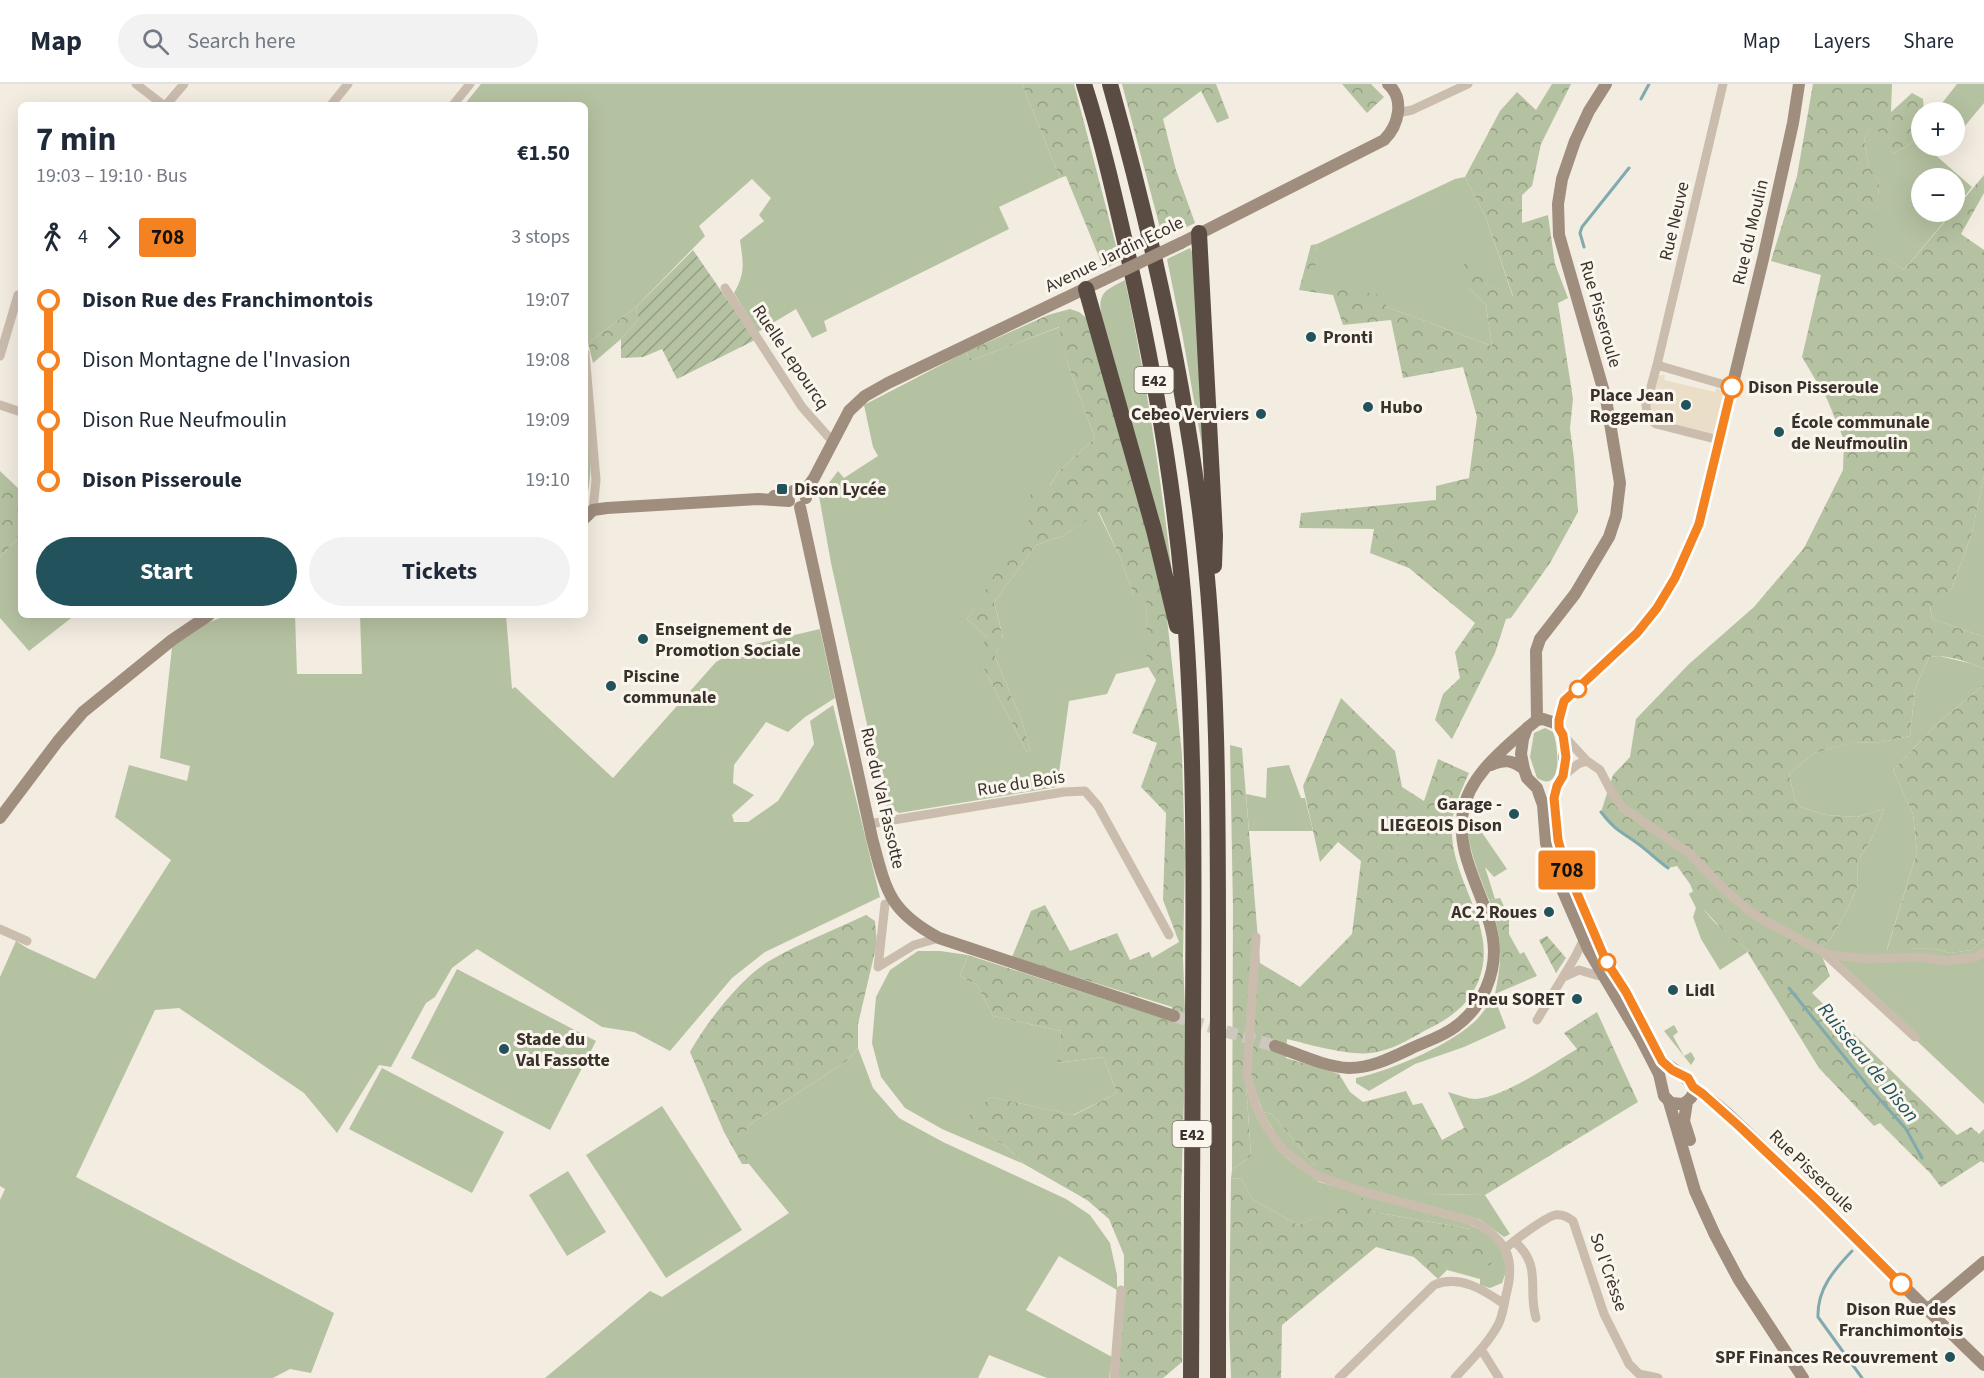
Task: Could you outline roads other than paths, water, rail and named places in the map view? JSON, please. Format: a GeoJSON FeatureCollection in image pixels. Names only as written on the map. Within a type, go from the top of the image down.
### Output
{"type":"FeatureCollection","features":[{"type":"Feature","properties":{"kind":"highway","name":"E42"},"geometry":{"type":"LineString","coordinates":[[1084,84],[1113,186],[1146,333],[1176,521],[1183,593],[1191,718],[1194,890],[1191,1378]]}},
{"type":"Feature","properties":{"kind":"highway","name":"E42"},"geometry":{"type":"LineString","coordinates":[[1110,84],[1137,180],[1171,327],[1201,522],[1213,651],[1219,832],[1218,1378]]}},
{"type":"Feature","properties":{"kind":"highway"},"geometry":{"type":"LineString","coordinates":[[1199,233],[1215,536],[1213,651]]}},
{"type":"Feature","properties":{"kind":"highway"},"geometry":{"type":"LineString","coordinates":[[1086,289],[1154,530],[1188,683]]}},
{"type":"Feature","properties":{"kind":"street"},"geometry":{"type":"LineString","coordinates":[[136,84],[160,102]]}},
{"type":"Feature","properties":{"kind":"street"},"geometry":{"type":"LineString","coordinates":[[167,102],[184,84]]}},
{"type":"Feature","properties":{"kind":"street"},"geometry":{"type":"LineString","coordinates":[[333,102],[348,84]]}},
{"type":"Feature","properties":{"kind":"street"},"geometry":{"type":"LineString","coordinates":[[1388,84],[1397,96],[1398,113],[1412,110],[1468,84]]}},
{"type":"Feature","properties":{"kind":"street","name":"Rue Pisseroule"},"geometry":{"type":"LineString","coordinates":[[1524,769],[1522,745],[1532,724],[1536,651],[1540,639],[1575,594],[1609,537],[1616,516],[1620,483],[1606,399],[1559,235],[1558,204],[1562,178],[1588,111],[1606,84]]}},
{"type":"Feature","properties":{"kind":"street","name":"Rue Neuve"},"geometry":{"type":"LineString","coordinates":[[1657,365],[1723,84]]}},
{"type":"Feature","properties":{"kind":"street","name":"Rue du Moulin"},"geometry":{"type":"LineString","coordinates":[[1732,387],[1791,134],[1799,84]]}},
{"type":"Feature","properties":{"kind":"street"},"geometry":{"type":"LineString","coordinates":[[455,102],[464,86]]}},
{"type":"Feature","properties":{"kind":"street","name":"Avenue Jardin Ecole"},"geometry":{"type":"LineString","coordinates":[[792,500],[806,499],[804,492],[814,478],[849,411],[865,396],[1377,145],[1394,128],[1398,113]]}},
{"type":"Feature","properties":{"kind":"street","name":"Ruelle Lepourcq"},"geometry":{"type":"LineString","coordinates":[[725,288],[802,406],[833,442]]}},
{"type":"Feature","properties":{"kind":"street"},"geometry":{"type":"LineString","coordinates":[[0,356],[18,295]]}},
{"type":"Feature","properties":{"kind":"street"},"geometry":{"type":"LineString","coordinates":[[1701,1203],[1696,1161],[1684,1120],[1687,1102],[1691,1097],[1693,1087],[1688,1078],[1660,1058],[1626,992],[1606,961],[1565,865],[1558,840],[1554,804],[1566,757],[1560,712],[1564,701],[1637,633],[1657,608],[1675,578],[1699,524],[1732,387],[1657,365],[1646,405],[1651,420],[1656,424],[1719,440]]}},
{"type":"Feature","properties":{"kind":"street"},"geometry":{"type":"LineString","coordinates":[[588,388],[596,480],[589,514],[758,499],[792,500]]}},
{"type":"Feature","properties":{"kind":"street"},"geometry":{"type":"LineString","coordinates":[[0,405],[18,411]]}},
{"type":"Feature","properties":{"kind":"street","name":"Rue du Val Fassotte"},"geometry":{"type":"LineString","coordinates":[[792,500],[869,824],[885,884],[892,901],[916,924],[939,938],[1174,1016]]}},
{"type":"Feature","properties":{"kind":"street"},"geometry":{"type":"LineString","coordinates":[[0,818],[58,741],[83,712],[147,658],[204,618]]}},
{"type":"Feature","properties":{"kind":"street"},"geometry":{"type":"LineString","coordinates":[[1275,1046],[1337,1067],[1365,1066],[1384,1061],[1455,1027],[1482,997],[1492,972],[1493,939],[1468,865],[1461,829],[1465,802],[1472,786],[1487,767],[1532,724],[1549,721],[1561,731],[1587,761],[1600,770],[1623,808],[1689,853],[1725,890],[1760,918],[1830,955],[1920,957],[1947,961],[1976,957],[1984,952]]}},
{"type":"Feature","properties":{"kind":"street"},"geometry":{"type":"LineString","coordinates":[[1487,767],[1499,762],[1510,761],[1524,769],[1527,778],[1537,788],[1543,805],[1546,843],[1552,866],[1584,939],[1657,1070],[1688,1162],[1690,1177],[1701,1203],[1732,1267],[1803,1378]]}},
{"type":"Feature","properties":{"kind":"street"},"geometry":{"type":"LineString","coordinates":[[1537,788],[1547,790],[1578,764],[1587,761]]}},
{"type":"Feature","properties":{"kind":"street","name":"Rue du Bois"},"geometry":{"type":"LineString","coordinates":[[869,824],[1064,792],[1085,791],[1098,806],[1168,935]]}},
{"type":"Feature","properties":{"kind":"street"},"geometry":{"type":"LineString","coordinates":[[885,904],[878,967],[914,945],[939,938]]}},
{"type":"Feature","properties":{"kind":"street"},"geometry":{"type":"LineString","coordinates":[[0,929],[27,940]]}},
{"type":"Feature","properties":{"kind":"street"},"geometry":{"type":"LineString","coordinates":[[1256,937],[1247,1075],[1256,1107],[1282,1149],[1317,1176],[1364,1192],[1475,1222],[1492,1233],[1506,1248],[1511,1265],[1511,1277],[1498,1325],[1481,1349],[1455,1378]]}},
{"type":"Feature","properties":{"kind":"street"},"geometry":{"type":"LineString","coordinates":[[1536,1020],[1584,939]]}},
{"type":"Feature","properties":{"kind":"street"},"geometry":{"type":"LineString","coordinates":[[1819,949],[1915,1037]]}},
{"type":"Feature","properties":{"kind":"street"},"geometry":{"type":"LineString","coordinates":[[1564,976],[1579,970],[1604,977]]}},
{"type":"Feature","properties":{"kind":"street"},"geometry":{"type":"LineString","coordinates":[[1663,1087],[1670,1076],[1681,1075]]}},
{"type":"Feature","properties":{"kind":"street","name":"Rue Pisseroule"},"geometry":{"type":"LineString","coordinates":[[1693,1087],[1803,1186],[1984,1365]]}},
{"type":"Feature","properties":{"kind":"street"},"geometry":{"type":"LineString","coordinates":[[1669,1102],[1679,1105],[1687,1102]]}},
{"type":"Feature","properties":{"kind":"street","name":"So l'Crèsse"},"geometry":{"type":"LineString","coordinates":[[1506,1248],[1556,1215],[1562,1215],[1573,1221],[1604,1314],[1629,1364],[1639,1374],[1658,1378]]}},
{"type":"Feature","properties":{"kind":"street"},"geometry":{"type":"LineString","coordinates":[[1514,1241],[1528,1255],[1532,1269],[1533,1306],[1536,1318]]}},
{"type":"Feature","properties":{"kind":"street"},"geometry":{"type":"LineString","coordinates":[[1927,1310],[1984,1262]]}},
{"type":"Feature","properties":{"kind":"street"},"geometry":{"type":"LineString","coordinates":[[1339,1378],[1430,1289],[1440,1282],[1456,1281],[1467,1284],[1504,1304]]}},
{"type":"Feature","properties":{"kind":"street"},"geometry":{"type":"LineString","coordinates":[[1114,1378],[1121,1290]]}},
{"type":"Feature","properties":{"kind":"street"},"geometry":{"type":"LineString","coordinates":[[1481,1349],[1499,1378]]}},
{"type":"Feature","properties":{"kind":"waterway","name":"Ruisseau de Dison"},"geometry":{"type":"LineString","coordinates":[[1641,99],[1649,84]]}},
{"type":"Feature","properties":{"kind":"waterway","name":"Ruisseau de Dison"},"geometry":{"type":"LineString","coordinates":[[1584,247],[1580,233],[1582,227],[1629,168]]}},
{"type":"Feature","properties":{"kind":"waterway","name":"Ruisseau de Dison"},"geometry":{"type":"LineString","coordinates":[[1601,812],[1618,830],[1668,868]]}},
{"type":"Feature","properties":{"kind":"waterway","name":"Ruisseau de Dison"},"geometry":{"type":"LineString","coordinates":[[1789,988],[1867,1085],[1906,1129],[1922,1158]]}},
{"type":"Feature","properties":{"kind":"waterway","name":"Ruisseau de Dison"},"geometry":{"type":"LineString","coordinates":[[1852,1251],[1828,1281],[1820,1298],[1818,1317],[1862,1378]]}},
{"type":"Feature","properties":{"kind":"tunnel"},"geometry":{"type":"LineString","coordinates":[[1174,1016],[1275,1046]]}},
{"type":"Feature","properties":{"kind":"place","name":"Pronti"},"geometry":{"type":"Point","coordinates":[1311,337]}},
{"type":"Feature","properties":{"kind":"place","name":"Dison Pisseroule"},"geometry":{"type":"Point","coordinates":[1732,387]}},
{"type":"Feature","properties":{"kind":"place","name":"Place Jean Roggeman"},"geometry":{"type":"Point","coordinates":[1686,405]}},
{"type":"Feature","properties":{"kind":"place","name":"Hubo"},"geometry":{"type":"Point","coordinates":[1368,407]}},
{"type":"Feature","properties":{"kind":"place","name":"Cebeo Verviers"},"geometry":{"type":"Point","coordinates":[1261,414]}},
{"type":"Feature","properties":{"kind":"place","name":"École communale de Neufmoulin"},"geometry":{"type":"Point","coordinates":[1779,432]}},
{"type":"Feature","properties":{"kind":"place","name":"Dison Lycée"},"geometry":{"type":"Point","coordinates":[782,489]}},
{"type":"Feature","properties":{"kind":"place","name":"Enseignement de Promotion Sociale"},"geometry":{"type":"Point","coordinates":[643,639]}},
{"type":"Feature","properties":{"kind":"place","name":"Piscine communale"},"geometry":{"type":"Point","coordinates":[611,686]}},
{"type":"Feature","properties":{"kind":"place","name":"Garage - LIEGEOIS Dison"},"geometry":{"type":"Point","coordinates":[1514,814]}},
{"type":"Feature","properties":{"kind":"place","name":"AC 2 Roues"},"geometry":{"type":"Point","coordinates":[1549,912]}},
{"type":"Feature","properties":{"kind":"place","name":"Lidl"},"geometry":{"type":"Point","coordinates":[1673,990]}},
{"type":"Feature","properties":{"kind":"place","name":"Pneu SORET"},"geometry":{"type":"Point","coordinates":[1577,999]}},
{"type":"Feature","properties":{"kind":"place","name":"Stade du Val Fassotte"},"geometry":{"type":"Point","coordinates":[504,1049]}},
{"type":"Feature","properties":{"kind":"place","name":"Dison Rue des Franchimontois"},"geometry":{"type":"Point","coordinates":[1901,1284]}},
{"type":"Feature","properties":{"kind":"place","name":"SPF Finances Recouvrement"},"geometry":{"type":"Point","coordinates":[1950,1357]}}]}
